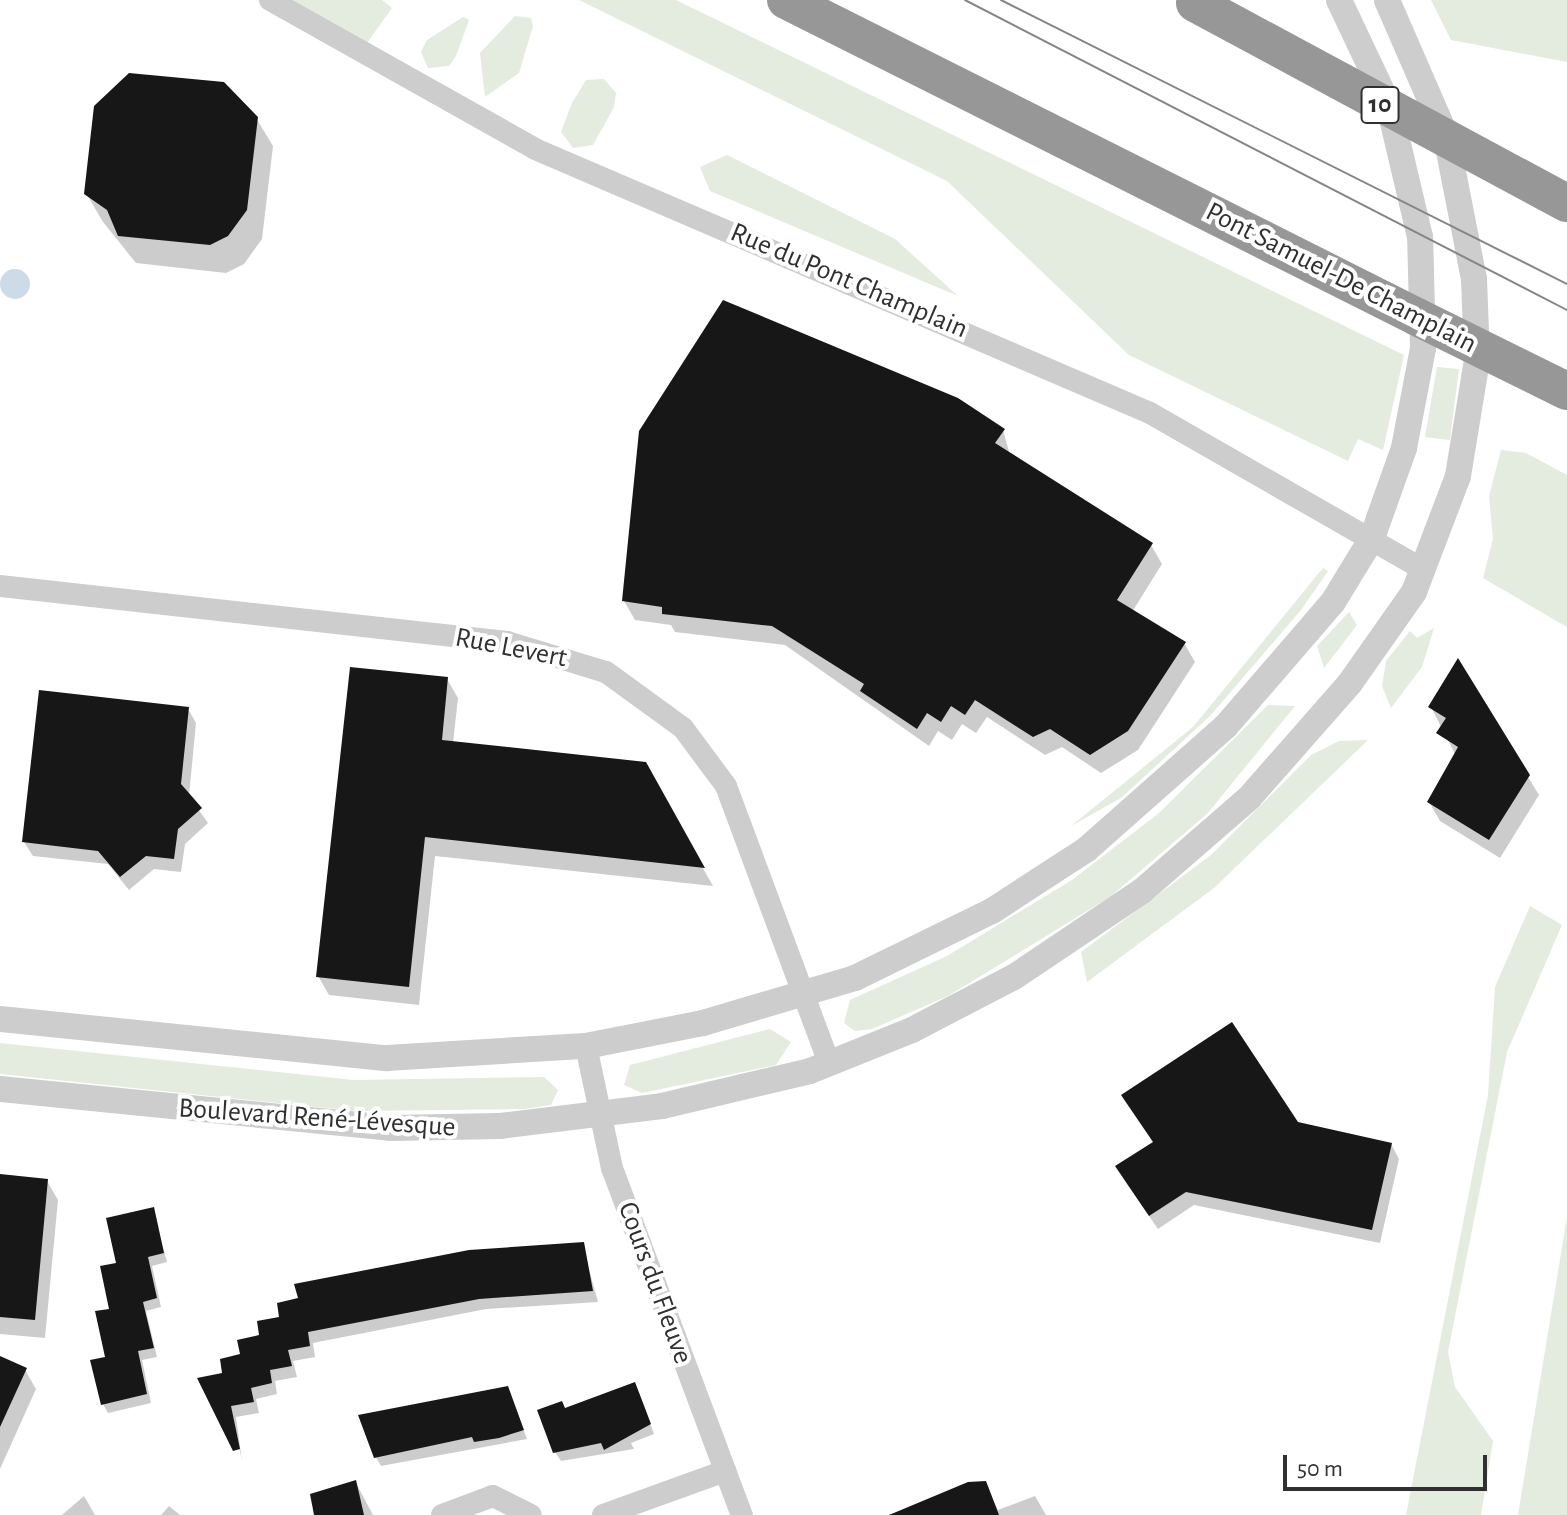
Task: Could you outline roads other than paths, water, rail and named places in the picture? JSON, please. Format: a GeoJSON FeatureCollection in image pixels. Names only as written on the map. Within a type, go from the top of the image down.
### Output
{"type":"FeatureCollection","features":[{"type":"Feature","properties":{"kind":"highway","name":"Pont Samuel-De Champlain"},"geometry":{"type":"LineString","coordinates":[[786,0],[1567,391]]}},
{"type":"Feature","properties":{"kind":"highway","name":"10"},"geometry":{"type":"LineString","coordinates":[[1191,1],[1567,203]]}},
{"type":"Feature","properties":{"kind":"street","name":"Rue du Pont Champlain"},"geometry":{"type":"LineString","coordinates":[[270,0],[445,104],[546,154],[1070,374],[1372,538],[1424,570]]}},
{"type":"Feature","properties":{"kind":"street"},"geometry":{"type":"LineString","coordinates":[[0,1019],[387,1058],[586,1046],[804,997],[890,964],[992,911],[1125,818],[1258,691],[1333,602],[1372,538],[1413,410],[1424,286],[1399,137],[1339,0]]}},
{"type":"Feature","properties":{"kind":"street","name":"Boulevard René-Lévesque"},"geometry":{"type":"LineString","coordinates":[[0,1089],[390,1128],[598,1115],[731,1092],[829,1063],[991,990],[1171,868],[1320,722],[1424,570],[1468,434],[1477,315],[1446,136],[1387,0]]}},
{"type":"Feature","properties":{"kind":"street","name":"Rue Levert"},"geometry":{"type":"LineString","coordinates":[[0,586],[507,642],[606,672],[664,711],[714,765],[737,807],[829,1063]]}},
{"type":"Feature","properties":{"kind":"street","name":"Cours du Fleuve"},"geometry":{"type":"LineString","coordinates":[[586,1046],[598,1115],[742,1515]]}},
{"type":"Feature","properties":{"kind":"street"},"geometry":{"type":"LineString","coordinates":[[603,1515],[725,1471]]}},
{"type":"Feature","properties":{"kind":"street"},"geometry":{"type":"LineString","coordinates":[[442,1515],[493,1496],[531,1515]]}},
{"type":"Feature","properties":{"kind":"water"},"geometry":{"type":"Polygon","coordinates":[[[15,269],[26,273],[30,284],[26,295],[15,299],[4,295],[0,284],[4,273],[15,269]]]}},
{"type":"Feature","properties":{"kind":"tram line"},"geometry":{"type":"LineString","coordinates":[[965,0],[1567,310]]}},
{"type":"Feature","properties":{"kind":"tram line"},"geometry":{"type":"LineString","coordinates":[[1001,0],[1567,284]]}}]}
